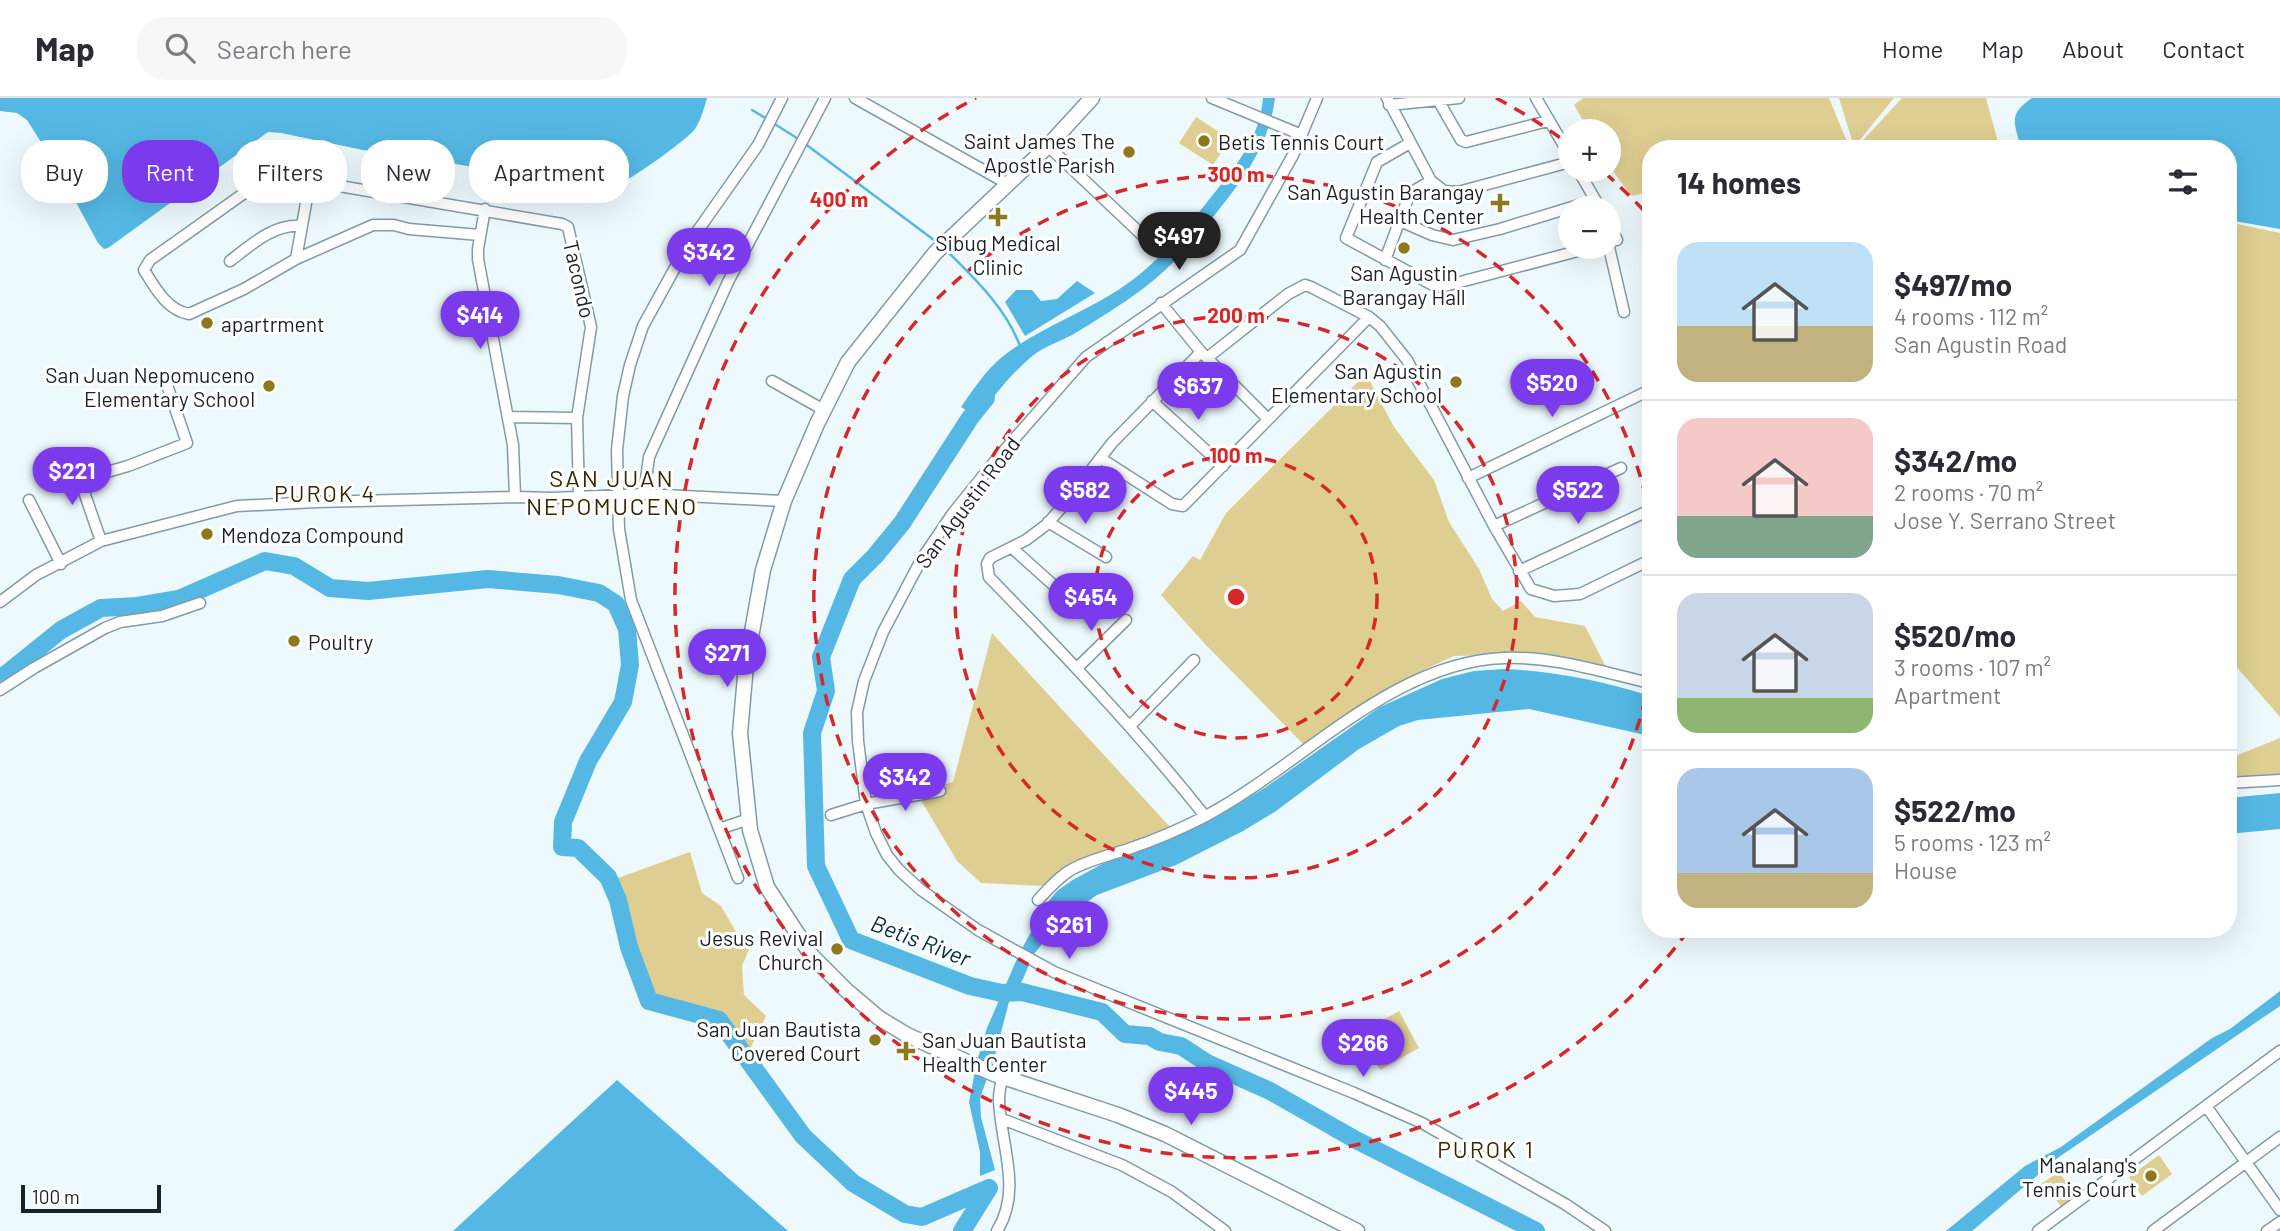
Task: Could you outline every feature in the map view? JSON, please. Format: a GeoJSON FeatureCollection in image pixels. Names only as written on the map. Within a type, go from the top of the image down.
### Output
{"type":"FeatureCollection","features":[{"type":"Feature","properties":{"kind":"main road"},"geometry":{"type":"LineString","coordinates":[[1092,98],[1048,146],[935,253],[848,362],[784,501],[763,570],[746,665],[740,733],[749,819],[760,869],[767,887],[812,956],[879,1018],[907,1035],[998,1076],[1165,1133],[1357,1231]]}},
{"type":"Feature","properties":{"kind":"street"},"geometry":{"type":"LineString","coordinates":[[738,878],[631,600],[620,542],[617,450],[623,396],[643,326],[687,246],[758,145],[782,98]]}},
{"type":"Feature","properties":{"kind":"street"},"geometry":{"type":"LineString","coordinates":[[645,494],[649,457],[728,282],[825,98]]}},
{"type":"Feature","properties":{"kind":"street"},"geometry":{"type":"LineString","coordinates":[[855,98],[1008,184]]}},
{"type":"Feature","properties":{"kind":"street"},"geometry":{"type":"LineString","coordinates":[[1212,98],[1302,135]]}},
{"type":"Feature","properties":{"kind":"street","name":"San Agustin Road"},"geometry":{"type":"LineString","coordinates":[[1317,98],[1302,135],[1240,250],[1086,357],[995,461],[953,513],[921,560],[883,632],[864,681],[857,712],[866,804],[876,833],[887,855],[899,870],[957,918],[1012,950],[1036,963],[1422,1123],[1565,1204],[1605,1231]]}},
{"type":"Feature","properties":{"kind":"street"},"geometry":{"type":"LineString","coordinates":[[1459,98],[1388,102],[1431,181],[1444,191],[1458,192],[1558,165]]}},
{"type":"Feature","properties":{"kind":"street"},"geometry":{"type":"LineString","coordinates":[[1536,98],[1558,137]]}},
{"type":"Feature","properties":{"kind":"street"},"geometry":{"type":"LineString","coordinates":[[1438,100],[1461,140],[1465,142],[1548,121]]}},
{"type":"Feature","properties":{"kind":"street"},"geometry":{"type":"LineString","coordinates":[[1410,143],[1377,162],[1346,237],[1385,260],[1441,287],[1558,256]]}},
{"type":"Feature","properties":{"kind":"street"},"geometry":{"type":"LineString","coordinates":[[1048,146],[1159,251]]}},
{"type":"Feature","properties":{"kind":"street"},"geometry":{"type":"LineString","coordinates":[[1385,260],[1410,193],[1431,181]]}},
{"type":"Feature","properties":{"kind":"street"},"geometry":{"type":"LineString","coordinates":[[347,187],[485,209],[478,249],[483,291],[513,445],[515,497]]}},
{"type":"Feature","properties":{"kind":"street"},"geometry":{"type":"LineString","coordinates":[[233,201],[150,260],[144,270],[160,295],[172,307],[189,314],[373,225],[480,235]]}},
{"type":"Feature","properties":{"kind":"street"},"geometry":{"type":"LineString","coordinates":[[296,260],[306,203]]}},
{"type":"Feature","properties":{"kind":"street","name":"Tacondo"},"geometry":{"type":"LineString","coordinates":[[485,209],[568,227],[592,327],[578,418],[579,496]]}},
{"type":"Feature","properties":{"kind":"street"},"geometry":{"type":"LineString","coordinates":[[1400,221],[1432,235],[1453,240],[1558,214]]}},
{"type":"Feature","properties":{"kind":"street"},"geometry":{"type":"LineString","coordinates":[[230,261],[278,228],[288,225],[301,226]]}},
{"type":"Feature","properties":{"kind":"street"},"geometry":{"type":"LineString","coordinates":[[1617,259],[1624,312]]}},
{"type":"Feature","properties":{"kind":"street"},"geometry":{"type":"LineString","coordinates":[[1205,816],[1130,726],[989,577],[987,564],[990,558],[1012,548],[1048,522],[1100,458],[1152,401],[1204,355],[1288,294],[1305,285],[1369,317],[1380,326],[1407,360],[1468,478],[1531,589],[1554,596],[1580,594],[1642,564]]}},
{"type":"Feature","properties":{"kind":"street"},"geometry":{"type":"LineString","coordinates":[[1161,303],[1204,355],[1268,419]]}},
{"type":"Feature","properties":{"kind":"street"},"geometry":{"type":"LineString","coordinates":[[1100,458],[1178,506],[1183,506],[1369,317]]}},
{"type":"Feature","properties":{"kind":"street"},"geometry":{"type":"LineString","coordinates":[[79,480],[128,466],[187,443],[164,376]]}},
{"type":"Feature","properties":{"kind":"street"},"geometry":{"type":"LineString","coordinates":[[772,381],[824,410]]}},
{"type":"Feature","properties":{"kind":"street"},"geometry":{"type":"LineString","coordinates":[[1468,478],[1642,394]]}},
{"type":"Feature","properties":{"kind":"street"},"geometry":{"type":"LineString","coordinates":[[1152,401],[1223,466]]}},
{"type":"Feature","properties":{"kind":"street"},"geometry":{"type":"LineString","coordinates":[[508,416],[578,418]]}},
{"type":"Feature","properties":{"kind":"street"},"geometry":{"type":"LineString","coordinates":[[74,463],[101,541]]}},
{"type":"Feature","properties":{"kind":"street"},"geometry":{"type":"LineString","coordinates":[[1494,526],[1621,468]]}},
{"type":"Feature","properties":{"kind":"street"},"geometry":{"type":"LineString","coordinates":[[0,602],[36,575],[101,541],[237,506],[515,497],[617,497],[645,494],[784,501]]}},
{"type":"Feature","properties":{"kind":"street"},"geometry":{"type":"LineString","coordinates":[[29,500],[61,564]]}},
{"type":"Feature","properties":{"kind":"street"},"geometry":{"type":"LineString","coordinates":[[1519,571],[1642,514]]}},
{"type":"Feature","properties":{"kind":"street"},"geometry":{"type":"LineString","coordinates":[[1048,522],[1105,557]]}},
{"type":"Feature","properties":{"kind":"street"},"geometry":{"type":"LineString","coordinates":[[1012,548],[1060,591]]}},
{"type":"Feature","properties":{"kind":"street"},"geometry":{"type":"LineString","coordinates":[[0,690],[105,628],[120,622],[162,616],[200,603]]}},
{"type":"Feature","properties":{"kind":"street"},"geometry":{"type":"LineString","coordinates":[[1077,668],[1126,620]]}},
{"type":"Feature","properties":{"kind":"street"},"geometry":{"type":"LineString","coordinates":[[1038,900],[1054,882],[1072,869],[1168,835],[1205,816],[1266,779],[1325,734],[1428,674],[1479,660],[1530,658],[1642,681]]}},
{"type":"Feature","properties":{"kind":"street"},"geometry":{"type":"LineString","coordinates":[[1130,726],[1194,660]]}},
{"type":"Feature","properties":{"kind":"street"},"geometry":{"type":"LineString","coordinates":[[2237,782],[2280,780]]}},
{"type":"Feature","properties":{"kind":"street"},"geometry":{"type":"LineString","coordinates":[[831,815],[866,804],[940,791]]}},
{"type":"Feature","properties":{"kind":"street"},"geometry":{"type":"LineString","coordinates":[[719,829],[749,819]]}},
{"type":"Feature","properties":{"kind":"street"},"geometry":{"type":"LineString","coordinates":[[2038,1231],[2280,1051]]}},
{"type":"Feature","properties":{"kind":"street"},"geometry":{"type":"LineString","coordinates":[[997,1231],[1002,1223],[1008,1198],[1010,1168],[998,1076]]}},
{"type":"Feature","properties":{"kind":"street"},"geometry":{"type":"LineString","coordinates":[[2206,1106],[2280,1210]]}},
{"type":"Feature","properties":{"kind":"street"},"geometry":{"type":"LineString","coordinates":[[1002,1119],[1122,1166],[1172,1192],[1225,1231]]}},
{"type":"Feature","properties":{"kind":"street"},"geometry":{"type":"LineString","coordinates":[[2153,1231],[2280,1137]]}},
{"type":"Feature","properties":{"kind":"street"},"geometry":{"type":"LineString","coordinates":[[2267,1231],[2280,1222]]}},
{"type":"Feature","properties":{"kind":"shaded area"},"geometry":{"type":"Polygon","coordinates":[[[1583,98],[1829,98],[1846,140],[1642,140],[1642,194],[1631,196],[1621,182],[1621,119],[1582,119],[1574,105],[1583,98]]]}},
{"type":"Feature","properties":{"kind":"shaded area"},"geometry":{"type":"Polygon","coordinates":[[[1839,98],[1894,98],[1860,140],[1852,140],[1839,98]]]}},
{"type":"Feature","properties":{"kind":"shaded area"},"geometry":{"type":"Polygon","coordinates":[[[1902,98],[1986,98],[1998,140],[1863,140],[1902,98]]]}},
{"type":"Feature","properties":{"kind":"shaded area","name":"Betis Tennis Court"},"geometry":{"type":"Polygon","coordinates":[[[1196,117],[1230,139],[1213,165],[1179,143],[1196,117]]]}},
{"type":"Feature","properties":{"kind":"shaded area"},"geometry":{"type":"Polygon","coordinates":[[[2237,224],[2280,233],[2280,717],[2237,667],[2237,224]]]}},
{"type":"Feature","properties":{"kind":"shaded area"},"geometry":{"type":"Polygon","coordinates":[[[1366,374],[1394,427],[1434,480],[1449,522],[1479,569],[1492,599],[1503,611],[1521,601],[1535,617],[1585,626],[1606,667],[1531,654],[1454,656],[1426,669],[1304,745],[1161,595],[1193,556],[1200,560],[1226,513],[1366,374]]]}},
{"type":"Feature","properties":{"kind":"shaded area"},"geometry":{"type":"Polygon","coordinates":[[[992,633],[1170,827],[1070,865],[1042,886],[981,883],[957,861],[916,792],[953,782],[992,633]]]}},
{"type":"Feature","properties":{"kind":"shaded area"},"geometry":{"type":"Polygon","coordinates":[[[2280,738],[2280,776],[2237,779],[2237,755],[2280,738]]]}},
{"type":"Feature","properties":{"kind":"shaded area"},"geometry":{"type":"Polygon","coordinates":[[[690,852],[702,893],[721,906],[735,930],[750,947],[742,966],[744,995],[766,1016],[749,1051],[719,1019],[652,998],[632,947],[618,878],[690,852]]]}},
{"type":"Feature","properties":{"kind":"shaded area"},"geometry":{"type":"Polygon","coordinates":[[[1399,1011],[1419,1048],[1380,1070],[1360,1033],[1399,1011]]]}},
{"type":"Feature","properties":{"kind":"shaded area","name":"Manalang's Tennis Court"},"geometry":{"type":"Polygon","coordinates":[[[2159,1155],[2172,1174],[2142,1196],[2129,1177],[2159,1155]]]}},
{"type":"Feature","properties":{"kind":"shaded area"},"geometry":{"type":"Polygon","coordinates":[[[2059,1172],[2077,1198],[2062,1208],[2049,1189],[2044,1192],[2039,1185],[2059,1172]]]}},
{"type":"Feature","properties":{"kind":"water"},"geometry":{"type":"Polygon","coordinates":[[[0,98],[707,98],[699,122],[690,135],[629,178],[629,140],[469,140],[469,166],[455,164],[455,140],[361,140],[361,150],[347,147],[347,140],[315,140],[268,132],[257,140],[233,140],[233,157],[219,168],[219,140],[122,140],[122,203],[170,203],[104,249],[76,203],[108,203],[108,140],[40,140],[27,120],[17,113],[0,111],[0,98]]]}},
{"type":"Feature","properties":{"kind":"water"},"geometry":{"type":"Polygon","coordinates":[[[1263,98],[1275,98],[1269,126],[1259,151],[1228,198],[1178,257],[1127,300],[1072,335],[1035,354],[1009,379],[978,418],[961,407],[985,374],[1002,357],[1033,336],[1116,292],[1167,249],[1242,156],[1258,124],[1263,98]]]}},
{"type":"Feature","properties":{"kind":"water"},"geometry":{"type":"Polygon","coordinates":[[[2032,98],[2280,98],[2280,229],[2237,222],[2237,140],[2019,140],[2015,120],[2024,104],[2032,98]]]}},
{"type":"Feature","properties":{"kind":"water"},"geometry":{"type":"Polygon","coordinates":[[[1077,281],[1095,293],[1025,336],[1005,302],[1016,290],[1032,290],[1041,301],[1057,299],[1077,281]]]}},
{"type":"Feature","properties":{"kind":"water"},"geometry":{"type":"Polygon","coordinates":[[[1504,669],[1541,672],[1642,694],[1642,734],[1529,709],[1418,720],[1399,726],[1359,749],[1276,811],[1243,831],[1176,865],[1097,895],[1081,906],[1068,920],[1063,919],[1059,923],[1034,954],[1018,990],[1009,1002],[994,1059],[980,1098],[981,1117],[995,1170],[980,1176],[980,1152],[969,1102],[977,1061],[987,1028],[1020,952],[1047,903],[1057,891],[1102,864],[1164,842],[1225,812],[1266,787],[1380,707],[1442,679],[1474,671],[1504,669]]]}},
{"type":"Feature","properties":{"kind":"water"},"geometry":{"type":"Polygon","coordinates":[[[2280,793],[2280,829],[2237,833],[2237,797],[2280,793]]]}},
{"type":"Feature","properties":{"kind":"water"},"geometry":{"type":"Polygon","coordinates":[[[2280,991],[2280,1006],[2059,1157],[1972,1231],[1946,1231],[2025,1166],[2061,1147],[2280,991]]]}},
{"type":"Feature","properties":{"kind":"water"},"geometry":{"type":"Polygon","coordinates":[[[617,1080],[788,1231],[453,1231],[617,1080]]]}},
{"type":"Feature","properties":{"kind":"waterway"},"geometry":{"type":"LineString","coordinates":[[752,110],[767,119]]}},
{"type":"Feature","properties":{"kind":"waterway"},"geometry":{"type":"LineString","coordinates":[[773,123],[800,140]]}},
{"type":"Feature","properties":{"kind":"waterway"},"geometry":{"type":"LineString","coordinates":[[804,143],[938,243]]}},
{"type":"Feature","properties":{"kind":"waterway"},"geometry":{"type":"LineString","coordinates":[[946,250],[998,307],[1020,346]]}},
{"type":"Feature","properties":{"kind":"waterway","name":"Betis River"},"geometry":{"type":"LineString","coordinates":[[986,398],[970,418],[902,523],[852,579],[821,657],[826,691],[812,733],[816,866],[851,940],[970,986],[1002,993],[1022,992],[1102,1012],[1125,1034],[1149,1036],[1160,1042],[1181,1046],[1207,1063],[1270,1091],[1356,1140],[1536,1231]]}},
{"type":"Feature","properties":{"kind":"waterway"},"geometry":{"type":"LineString","coordinates":[[0,679],[61,630],[101,608],[137,606],[179,599],[265,561],[294,566],[330,588],[368,591],[488,579],[558,585],[599,593],[616,604],[627,629],[630,665],[623,702],[588,761],[563,822],[562,847],[578,848],[608,877],[618,900],[629,947],[649,1001],[719,1020],[803,1136],[853,1183],[905,1214],[922,1217],[989,1188]]}},
{"type":"Feature","properties":{"kind":"waterway"},"geometry":{"type":"LineString","coordinates":[[962,1231],[989,1188]]}},
{"type":"Feature","properties":{"kind":"place","name":"Betis Tennis Court"},"geometry":{"type":"Point","coordinates":[1204,141]}},
{"type":"Feature","properties":{"kind":"place","name":"Saint James The Apostle Parish"},"geometry":{"type":"Point","coordinates":[1129,152]}},
{"type":"Feature","properties":{"kind":"place","name":"San Agustin Barangay Health Center"},"geometry":{"type":"Point","coordinates":[1500,203]}},
{"type":"Feature","properties":{"kind":"place","name":"Sibug Medical Clinic"},"geometry":{"type":"Point","coordinates":[998,217]}},
{"type":"Feature","properties":{"kind":"place","name":"San Agustin Barangay Hall"},"geometry":{"type":"Point","coordinates":[1404,248]}},
{"type":"Feature","properties":{"kind":"place","name":"apartrment"},"geometry":{"type":"Point","coordinates":[207,323]}},
{"type":"Feature","properties":{"kind":"place","name":"San Agustin Elementary School"},"geometry":{"type":"Point","coordinates":[1456,382]}},
{"type":"Feature","properties":{"kind":"place","name":"San Juan Nepomuceno Elementary School"},"geometry":{"type":"Point","coordinates":[269,386]}},
{"type":"Feature","properties":{"kind":"place","name":"Mendoza Compound"},"geometry":{"type":"Point","coordinates":[207,534]}},
{"type":"Feature","properties":{"kind":"place","name":"Poultry"},"geometry":{"type":"Point","coordinates":[294,641]}},
{"type":"Feature","properties":{"kind":"place","name":"Jesus Revival Church"},"geometry":{"type":"Point","coordinates":[837,949]}},
{"type":"Feature","properties":{"kind":"place","name":"San Juan Bautista Covered Court"},"geometry":{"type":"Point","coordinates":[875,1040]}},
{"type":"Feature","properties":{"kind":"place","name":"San Juan Bautista Health Center"},"geometry":{"type":"Point","coordinates":[906,1051]}},
{"type":"Feature","properties":{"kind":"place","name":"Manalang's Tennis Court"},"geometry":{"type":"Point","coordinates":[2151,1176]}},
{"type":"Feature","properties":{"kind":"district","name":"SAN JUAN NEPOMUCENO"},"geometry":{"type":"Point","coordinates":[612,491]}},
{"type":"Feature","properties":{"kind":"district","name":"PUROK 4"},"geometry":{"type":"Point","coordinates":[325,493]}},
{"type":"Feature","properties":{"kind":"district","name":"PUROK 1"},"geometry":{"type":"Point","coordinates":[1486,1149]}}]}
